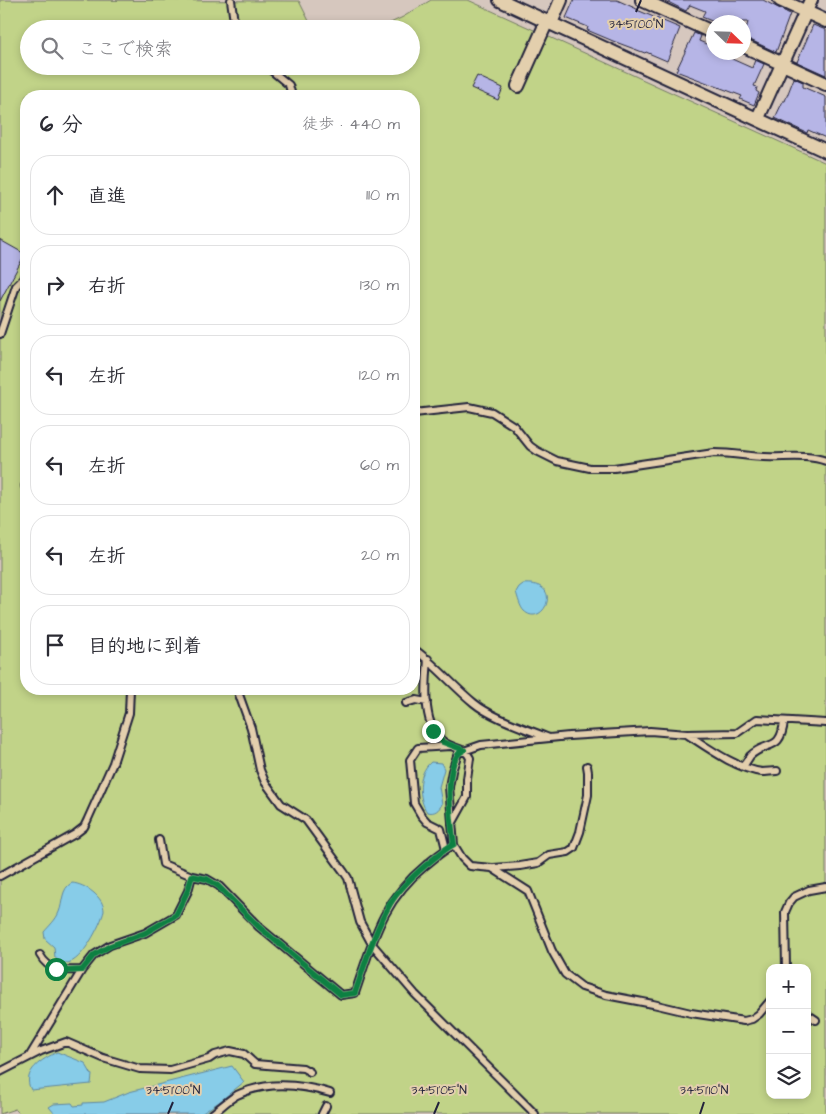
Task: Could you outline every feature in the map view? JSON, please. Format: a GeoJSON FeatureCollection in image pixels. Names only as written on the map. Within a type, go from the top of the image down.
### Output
{"type":"FeatureCollection","features":[{"type":"Feature","properties":{"kind":"street"},"geometry":{"type":"LineString","coordinates":[[500,0],[826,151]]}},
{"type":"Feature","properties":{"kind":"street"},"geometry":{"type":"LineString","coordinates":[[518,86],[561,0]]}},
{"type":"Feature","properties":{"kind":"street"},"geometry":{"type":"LineString","coordinates":[[642,0],[706,29]]}},
{"type":"Feature","properties":{"kind":"street"},"geometry":{"type":"LineString","coordinates":[[780,0],[808,6],[826,21]]}},
{"type":"Feature","properties":{"kind":"street"},"geometry":{"type":"LineString","coordinates":[[758,118],[808,6]]}},
{"type":"Feature","properties":{"kind":"street"},"geometry":{"type":"LineString","coordinates":[[751,49],[826,84]]}},
{"type":"Feature","properties":{"kind":"lane"},"geometry":{"type":"LineString","coordinates":[[231,0],[234,20]]}},
{"type":"Feature","properties":{"kind":"lane"},"geometry":{"type":"LineString","coordinates":[[278,75],[289,84],[290,90]]}},
{"type":"Feature","properties":{"kind":"lane"},"geometry":{"type":"LineString","coordinates":[[0,334],[16,286],[20,282]]}},
{"type":"Feature","properties":{"kind":"lane"},"geometry":{"type":"LineString","coordinates":[[420,412],[469,407],[492,412],[514,426],[530,446],[537,451],[557,460],[590,468],[614,468],[714,453],[763,457],[812,457],[826,461]]}},
{"type":"Feature","properties":{"kind":"lane"},"geometry":{"type":"LineString","coordinates":[[420,653],[475,704],[550,738]]}},
{"type":"Feature","properties":{"kind":"lane"},"geometry":{"type":"LineString","coordinates":[[428,659],[427,702],[430,726],[443,742],[464,750],[470,758],[467,797],[452,825]]}},
{"type":"Feature","properties":{"kind":"lane"},"geometry":{"type":"LineString","coordinates":[[0,876],[75,834],[84,827],[105,784],[122,737],[129,712],[130,695]]}},
{"type":"Feature","properties":{"kind":"lane"},"geometry":{"type":"LineString","coordinates":[[239,695],[251,728],[260,770],[265,782],[280,804],[306,820],[341,867],[348,878],[360,922],[372,944],[415,994],[535,1114]]}},
{"type":"Feature","properties":{"kind":"lane"},"geometry":{"type":"LineString","coordinates":[[406,703],[416,700],[427,702]]}},
{"type":"Feature","properties":{"kind":"lane"},"geometry":{"type":"LineString","coordinates":[[587,766],[588,795],[580,832],[574,848],[568,852],[549,855],[538,863],[520,866],[492,868],[470,866],[462,858],[454,844],[449,787],[458,754],[464,750],[481,745],[650,731],[714,735],[737,733],[757,719],[826,723]]}},
{"type":"Feature","properties":{"kind":"lane"},"geometry":{"type":"LineString","coordinates":[[744,766],[750,756],[778,740],[783,734],[784,721]]}},
{"type":"Feature","properties":{"kind":"lane"},"geometry":{"type":"LineString","coordinates":[[687,734],[720,756],[744,766],[761,772],[778,771]]}},
{"type":"Feature","properties":{"kind":"lane"},"geometry":{"type":"LineString","coordinates":[[446,849],[441,829],[420,816],[414,803],[410,760],[418,748],[451,746]]}},
{"type":"Feature","properties":{"kind":"lane"},"geometry":{"type":"LineString","coordinates":[[159,840],[163,864],[192,876],[207,879],[218,886],[259,927],[341,995],[355,993],[372,944],[390,904],[401,889],[416,873],[454,844]]}},
{"type":"Feature","properties":{"kind":"lane"},"geometry":{"type":"LineString","coordinates":[[492,868],[528,891],[552,951],[565,974],[582,987],[606,995],[691,1013],[744,1021],[752,1019],[766,1006]]}},
{"type":"Feature","properties":{"kind":"lane"},"geometry":{"type":"LineString","coordinates":[[29,1057],[82,970],[94,955],[110,946],[145,933],[176,915],[188,890],[192,876]]}},
{"type":"Feature","properties":{"kind":"lane"},"geometry":{"type":"LineString","coordinates":[[786,964],[785,912],[789,903],[794,897],[809,890],[826,887]]}},
{"type":"Feature","properties":{"kind":"lane"},"geometry":{"type":"LineString","coordinates":[[40,955],[47,965],[56,969],[65,971],[82,970]]}},
{"type":"Feature","properties":{"kind":"lane"},"geometry":{"type":"LineString","coordinates":[[811,1017],[816,1020]]}},
{"type":"Feature","properties":{"kind":"lane"},"geometry":{"type":"LineString","coordinates":[[0,1072],[29,1057],[66,1042],[104,1058],[140,1069],[170,1070],[230,1051],[244,1054],[255,1064],[302,1068],[310,1072]]}},
{"type":"Feature","properties":{"kind":"lane"},"geometry":{"type":"LineString","coordinates":[[212,1114],[235,1096],[248,1090],[296,1085],[330,1093]]}},
{"type":"Feature","properties":{"kind":"lane"},"geometry":{"type":"LineString","coordinates":[[322,1114],[326,1106]]}},
{"type":"Feature","properties":{"kind":"green space"},"geometry":{"type":"Polygon","coordinates":[[[0,0],[299,1],[308,20],[20,20],[20,75],[420,75],[420,20],[397,20],[431,0],[468,0],[826,163],[826,1114],[20,1114],[15,1109],[0,1114],[0,0]]]}},
{"type":"Feature","properties":{"kind":"water"},"geometry":{"type":"Polygon","coordinates":[[[523,584],[536,585],[544,589],[547,603],[538,614],[531,615],[521,607],[516,592],[523,584]]]}},
{"type":"Feature","properties":{"kind":"water"},"geometry":{"type":"Polygon","coordinates":[[[431,762],[441,763],[444,769],[439,787],[442,804],[436,811],[427,812],[422,800],[420,786],[423,773],[431,762]]]}},
{"type":"Feature","properties":{"kind":"water"},"geometry":{"type":"Polygon","coordinates":[[[72,883],[93,892],[101,901],[104,911],[95,933],[85,950],[73,961],[67,963],[55,958],[54,947],[45,939],[44,932],[58,915],[64,892],[68,885],[72,883]]]}},
{"type":"Feature","properties":{"kind":"water"},"geometry":{"type":"Polygon","coordinates":[[[57,1052],[85,1063],[92,1075],[91,1084],[31,1090],[29,1077],[31,1071],[40,1062],[57,1052]]]}},
{"type":"Feature","properties":{"kind":"water"},"geometry":{"type":"Polygon","coordinates":[[[232,1066],[244,1082],[201,1114],[55,1114],[49,1107],[54,1104],[72,1103],[74,1106],[83,1105],[83,1103],[104,1102],[129,1092],[232,1066]]]}},
{"type":"Feature","properties":{"kind":"building"},"geometry":{"type":"Polygon","coordinates":[[[574,0],[617,0],[680,28],[667,61],[587,30],[588,27],[566,18],[574,0]]]}},
{"type":"Feature","properties":{"kind":"building"},"geometry":{"type":"Polygon","coordinates":[[[664,0],[763,0],[790,14],[776,52],[751,40],[751,15],[706,15],[706,19],[702,17],[705,11],[690,5],[686,11],[664,0]]]}},
{"type":"Feature","properties":{"kind":"building"},"geometry":{"type":"Polygon","coordinates":[[[813,25],[826,30],[826,75],[797,62],[813,25]]]}},
{"type":"Feature","properties":{"kind":"building"},"geometry":{"type":"Polygon","coordinates":[[[694,33],[701,36],[699,41],[706,44],[706,60],[734,60],[752,68],[755,60],[764,64],[754,86],[757,87],[756,91],[759,93],[754,105],[740,99],[742,96],[676,71],[694,33]]]}},
{"type":"Feature","properties":{"kind":"building"},"geometry":{"type":"Polygon","coordinates":[[[477,76],[503,88],[498,100],[471,88],[477,76]]]}},
{"type":"Feature","properties":{"kind":"building"},"geometry":{"type":"Polygon","coordinates":[[[794,78],[803,82],[803,87],[826,97],[826,138],[808,130],[807,133],[775,118],[783,101],[785,101],[794,78]]]}},
{"type":"Feature","properties":{"kind":"building"},"geometry":{"type":"Polygon","coordinates":[[[0,240],[20,251],[20,263],[0,301],[0,240]]]}},
{"type":"Feature","properties":{"kind":"route"},"geometry":{"type":"LineString","coordinates":[[56,969],[65,971],[82,970],[94,955],[110,946],[145,933],[176,915],[191,884],[192,876],[207,879],[218,886],[259,927],[341,995],[355,993],[378,927],[390,904],[416,873],[454,844],[449,787],[458,754],[464,750],[443,742],[433,731]]}}]}
